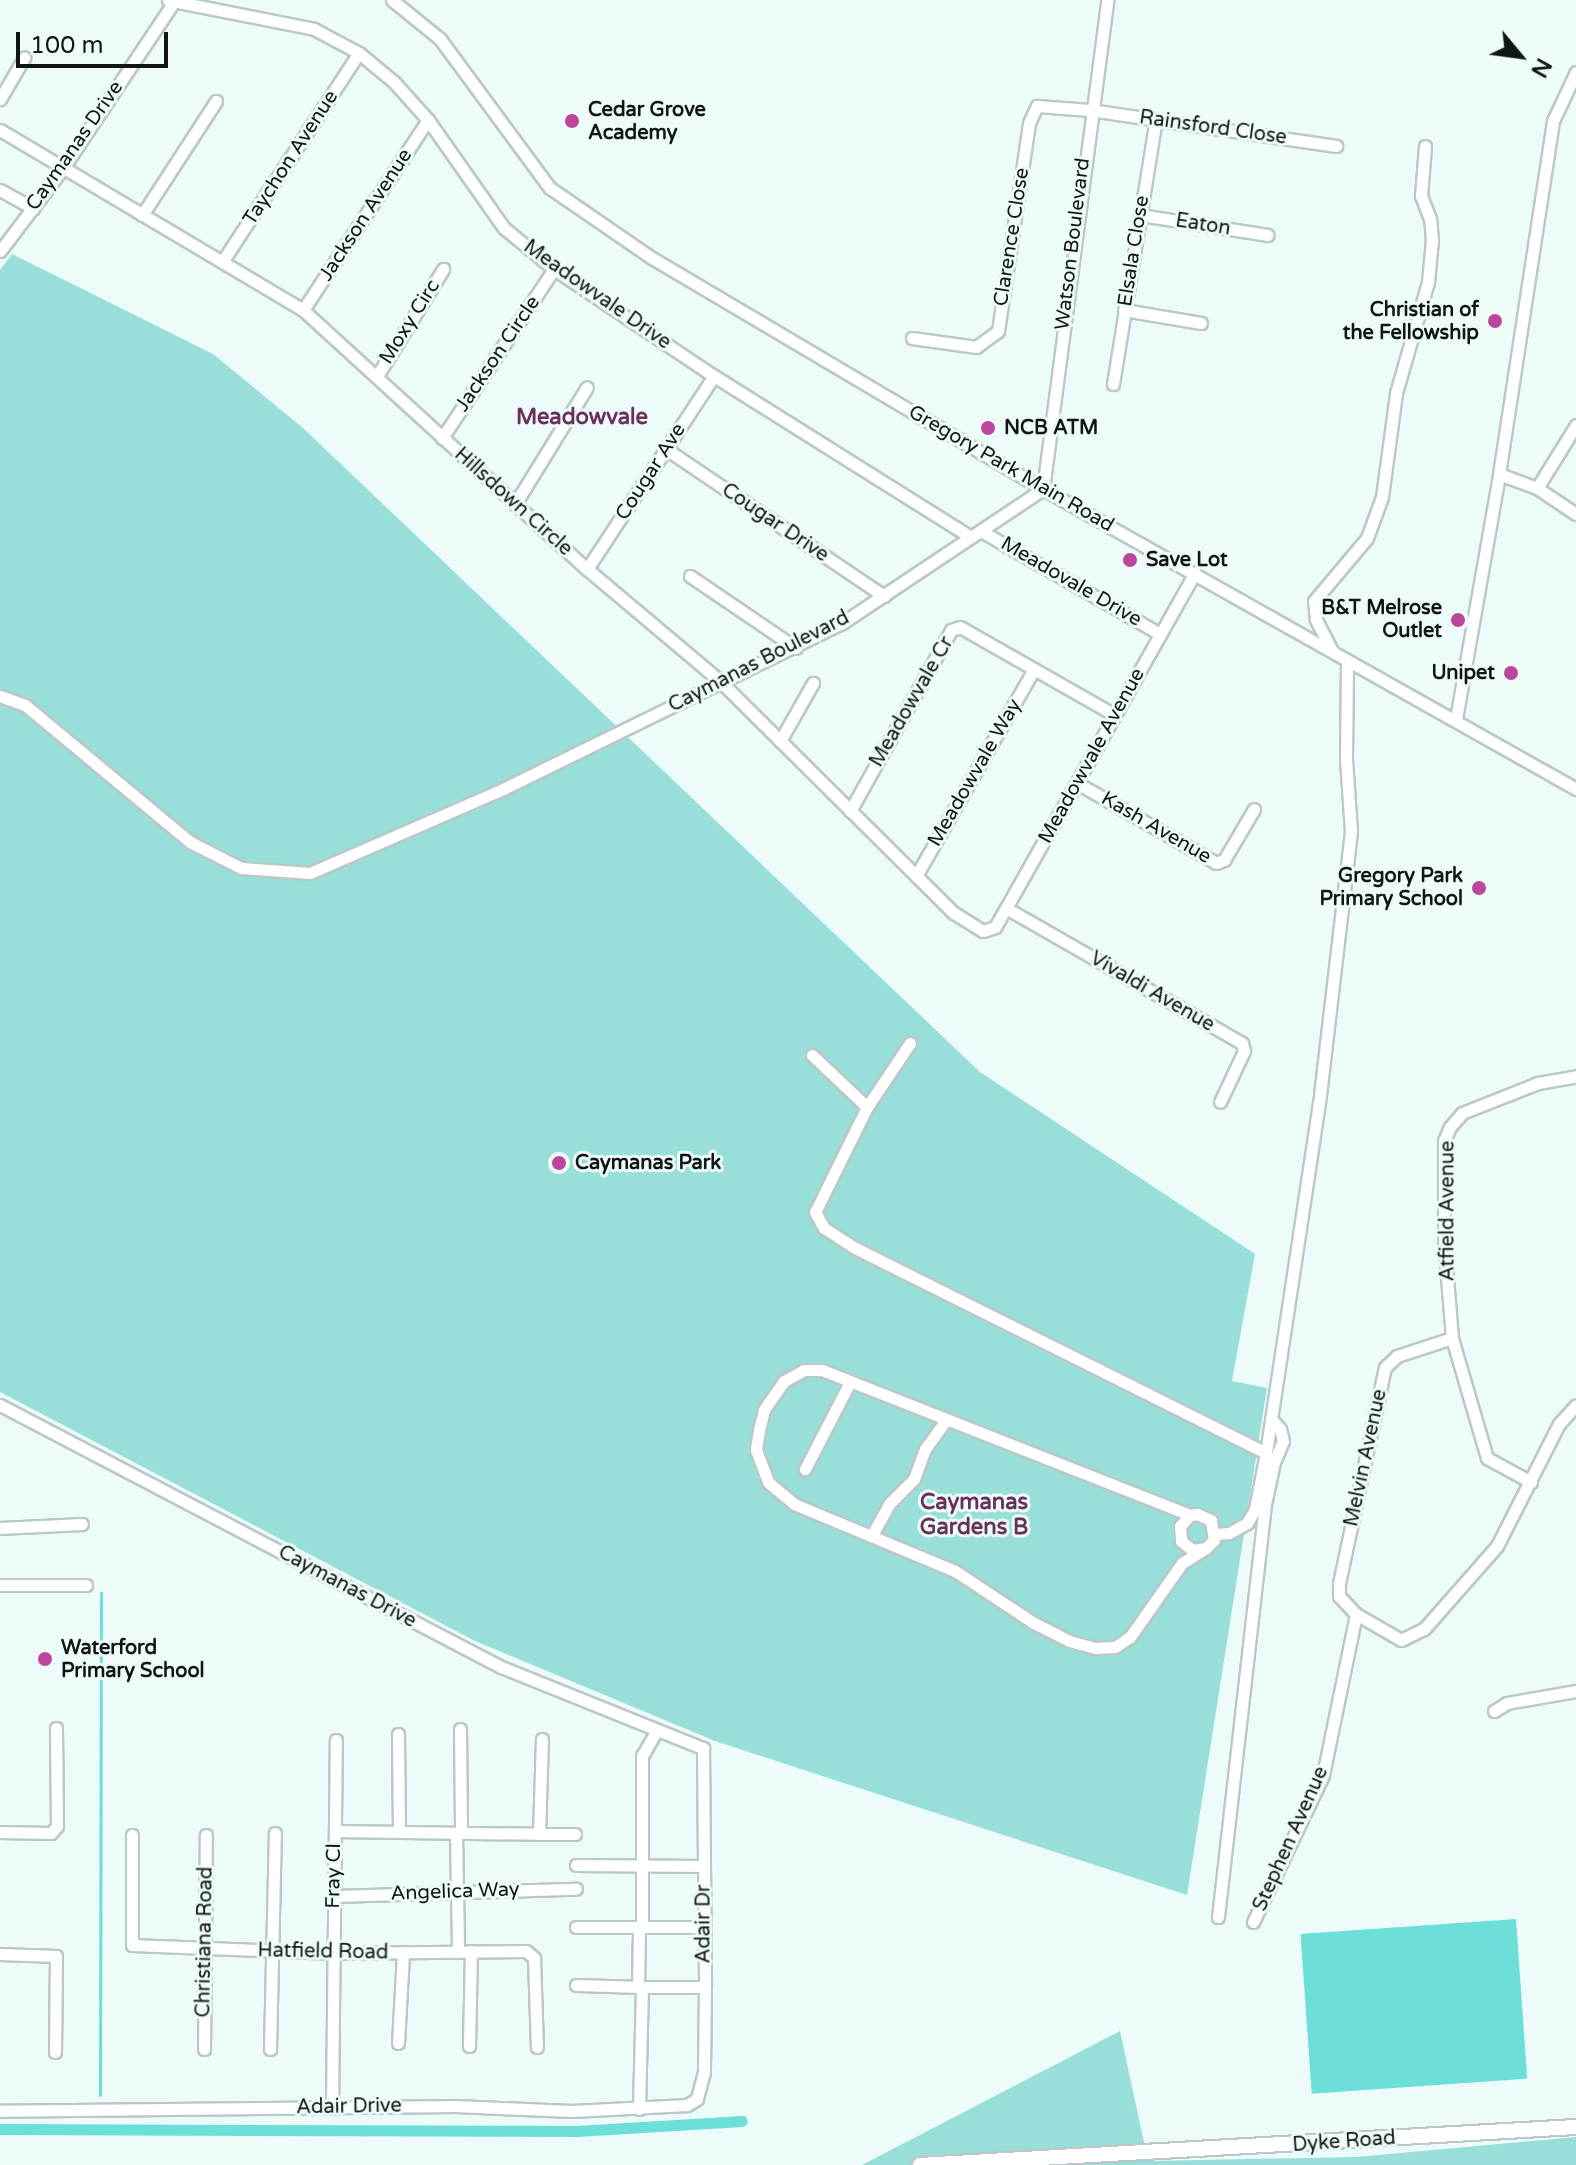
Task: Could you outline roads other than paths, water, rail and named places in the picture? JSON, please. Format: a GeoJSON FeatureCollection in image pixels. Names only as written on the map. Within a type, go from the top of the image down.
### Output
{"type":"FeatureCollection","features":[{"type":"Feature","properties":{"kind":"main road","name":"Dyke Road"},"geometry":{"type":"LineString","coordinates":[[920,2165],[1576,2127]]}},
{"type":"Feature","properties":{"kind":"street","name":"Meadowvale Drive"},"geometry":{"type":"LineString","coordinates":[[168,0],[314,29],[359,53],[394,82],[428,120],[504,228],[554,269],[714,376],[976,534]]}},
{"type":"Feature","properties":{"kind":"street","name":"Caymanas Drive"},"geometry":{"type":"LineString","coordinates":[[0,251],[63,168],[175,0]]}},
{"type":"Feature","properties":{"kind":"street","name":"Gregory Park Main Road"},"geometry":{"type":"LineString","coordinates":[[392,0],[440,39],[550,188],[652,258],[1043,489],[1576,789]]}},
{"type":"Feature","properties":{"kind":"street","name":"Watson Boulevard"},"geometry":{"type":"LineString","coordinates":[[1043,489],[1090,110],[1107,0]]}},
{"type":"Feature","properties":{"kind":"street","name":"Taychon Avenue"},"geometry":{"type":"LineString","coordinates":[[222,262],[359,53]]}},
{"type":"Feature","properties":{"kind":"street"},"geometry":{"type":"LineString","coordinates":[[0,99],[24,58]]}},
{"type":"Feature","properties":{"kind":"street"},"geometry":{"type":"LineString","coordinates":[[1456,719],[1499,474],[1553,121],[1576,72]]}},
{"type":"Feature","properties":{"kind":"street"},"geometry":{"type":"LineString","coordinates":[[142,215],[216,101]]}},
{"type":"Feature","properties":{"kind":"street","name":"Clarence Close"},"geometry":{"type":"LineString","coordinates":[[912,338],[976,347],[998,331],[1029,123],[1037,106],[1090,110]]}},
{"type":"Feature","properties":{"kind":"street","name":"Rainsford Close"},"geometry":{"type":"LineString","coordinates":[[1090,110],[1336,146]]}},
{"type":"Feature","properties":{"kind":"street","name":"Elsala Close"},"geometry":{"type":"LineString","coordinates":[[1113,384],[1156,119]]}},
{"type":"Feature","properties":{"kind":"street","name":"Jackson Avenue"},"geometry":{"type":"LineString","coordinates":[[303,310],[428,120]]}},
{"type":"Feature","properties":{"kind":"street","name":"Hillsdown Circle"},"geometry":{"type":"LineString","coordinates":[[0,130],[303,310],[587,569],[721,682],[954,913],[983,931]]}},
{"type":"Feature","properties":{"kind":"street"},"geometry":{"type":"LineString","coordinates":[[1333,652],[1316,619],[1314,601],[1367,538],[1382,497],[1396,393],[1428,282],[1432,240],[1430,219],[1421,196],[1425,146]]}},
{"type":"Feature","properties":{"kind":"street"},"geometry":{"type":"LineString","coordinates":[[0,190],[33,208]]}},
{"type":"Feature","properties":{"kind":"street","name":"Eaton"},"geometry":{"type":"LineString","coordinates":[[1140,215],[1267,235]]}},
{"type":"Feature","properties":{"kind":"street","name":"Moxy Circ"},"geometry":{"type":"LineString","coordinates":[[377,376],[443,269]]}},
{"type":"Feature","properties":{"kind":"street","name":"Jackson Circle"},"geometry":{"type":"LineString","coordinates":[[442,438],[554,269]]}},
{"type":"Feature","properties":{"kind":"street"},"geometry":{"type":"LineString","coordinates":[[1124,310],[1201,323]]}},
{"type":"Feature","properties":{"kind":"street","name":"Cougar Ave"},"geometry":{"type":"LineString","coordinates":[[587,569],[714,376]]}},
{"type":"Feature","properties":{"kind":"street"},"geometry":{"type":"LineString","coordinates":[[515,504],[587,387]]}},
{"type":"Feature","properties":{"kind":"street"},"geometry":{"type":"LineString","coordinates":[[1537,488],[1576,425]]}},
{"type":"Feature","properties":{"kind":"street","name":"Cougar Drive"},"geometry":{"type":"LineString","coordinates":[[666,449],[884,596]]}},
{"type":"Feature","properties":{"kind":"street"},"geometry":{"type":"LineString","coordinates":[[1499,474],[1537,488],[1576,514]]}},
{"type":"Feature","properties":{"kind":"street","name":"Caymanas Boulevard"},"geometry":{"type":"LineString","coordinates":[[0,696],[25,705],[190,842],[241,868],[310,873],[503,789],[796,648],[884,596],[1043,489]]}},
{"type":"Feature","properties":{"kind":"street","name":"Meadovale Drive"},"geometry":{"type":"LineString","coordinates":[[976,534],[1160,634]]}},
{"type":"Feature","properties":{"kind":"street","name":"Meadowvale Avenue"},"geometry":{"type":"LineString","coordinates":[[983,931],[995,927],[1195,573]]}},
{"type":"Feature","properties":{"kind":"street"},"geometry":{"type":"LineString","coordinates":[[690,576],[796,648]]}},
{"type":"Feature","properties":{"kind":"street","name":"Meadowvale Cr"},"geometry":{"type":"LineString","coordinates":[[850,811],[951,630],[960,627],[1115,715]]}},
{"type":"Feature","properties":{"kind":"street"},"geometry":{"type":"LineString","coordinates":[[1216,1534],[1229,1533],[1247,1523],[1255,1509],[1320,1095],[1351,831],[1346,759],[1347,660]]}},
{"type":"Feature","properties":{"kind":"street","name":"Meadowvale Way"},"geometry":{"type":"LineString","coordinates":[[916,876],[1034,669]]}},
{"type":"Feature","properties":{"kind":"street"},"geometry":{"type":"LineString","coordinates":[[780,741],[813,683]]}},
{"type":"Feature","properties":{"kind":"street","name":"Kash Avenue"},"geometry":{"type":"LineString","coordinates":[[1077,783],[1216,863],[1224,860],[1254,809]]}},
{"type":"Feature","properties":{"kind":"street","name":"Vivaldi Avenue"},"geometry":{"type":"LineString","coordinates":[[1006,908],[1242,1043],[1244,1051],[1220,1102]]}},
{"type":"Feature","properties":{"kind":"street"},"geometry":{"type":"LineString","coordinates":[[910,1043],[867,1107],[815,1212],[824,1228],[855,1248],[1266,1453]]}},
{"type":"Feature","properties":{"kind":"street"},"geometry":{"type":"LineString","coordinates":[[812,1055],[867,1107]]}},
{"type":"Feature","properties":{"kind":"street","name":"Atfield Avenue"},"geometry":{"type":"LineString","coordinates":[[1531,1482],[1487,1458],[1452,1338],[1444,1226],[1444,1141],[1450,1127],[1462,1113],[1538,1083],[1576,1076]]}},
{"type":"Feature","properties":{"kind":"street","name":"Melvin Avenue"},"geometry":{"type":"LineString","coordinates":[[1356,1614],[1339,1596],[1339,1584],[1385,1367],[1397,1356],[1452,1338]]}},
{"type":"Feature","properties":{"kind":"street"},"geometry":{"type":"LineString","coordinates":[[804,1370],[822,1370],[1190,1515],[1205,1515],[1211,1520],[1216,1534],[1206,1548],[1182,1563],[1130,1637],[1115,1647],[1095,1648],[1069,1641],[1034,1623],[955,1571],[794,1504],[780,1494],[768,1482],[756,1450],[764,1410],[793,1375],[804,1370]]}},
{"type":"Feature","properties":{"kind":"street"},"geometry":{"type":"LineString","coordinates":[[805,1469],[850,1382]]}},
{"type":"Feature","properties":{"kind":"street","name":"Caymanas Drive"},"geometry":{"type":"LineString","coordinates":[[0,1405],[501,1667],[703,1748]]}},
{"type":"Feature","properties":{"kind":"street"},"geometry":{"type":"LineString","coordinates":[[1356,1614],[1401,1640],[1424,1629],[1497,1546],[1559,1424],[1576,1405]]}},
{"type":"Feature","properties":{"kind":"street"},"geometry":{"type":"LineString","coordinates":[[1218,1917],[1265,1504],[1274,1462],[1283,1441],[1280,1429],[1271,1419]]}},
{"type":"Feature","properties":{"kind":"street"},"geometry":{"type":"LineString","coordinates":[[872,1535],[890,1503],[914,1479],[925,1449],[946,1420]]}},
{"type":"Feature","properties":{"kind":"street"},"geometry":{"type":"LineString","coordinates":[[1190,1515],[1180,1526],[1181,1541],[1192,1550],[1206,1548]]}},
{"type":"Feature","properties":{"kind":"street"},"geometry":{"type":"LineString","coordinates":[[0,1528],[82,1524]]}},
{"type":"Feature","properties":{"kind":"street"},"geometry":{"type":"LineString","coordinates":[[0,1585],[86,1585]]}},
{"type":"Feature","properties":{"kind":"street","name":"Stephen Avenue"},"geometry":{"type":"LineString","coordinates":[[1253,1922],[1323,1775],[1356,1614]]}},
{"type":"Feature","properties":{"kind":"street"},"geometry":{"type":"LineString","coordinates":[[1494,1711],[1507,1703],[1576,1691]]}},
{"type":"Feature","properties":{"kind":"street"},"geometry":{"type":"LineString","coordinates":[[0,1832],[51,1833],[57,1826],[56,1728]]}},
{"type":"Feature","properties":{"kind":"street"},"geometry":{"type":"LineString","coordinates":[[460,1729],[455,1891],[464,1952],[469,2046]]}},
{"type":"Feature","properties":{"kind":"street"},"geometry":{"type":"LineString","coordinates":[[639,2109],[642,1756],[657,1730]]}},
{"type":"Feature","properties":{"kind":"street"},"geometry":{"type":"LineString","coordinates":[[398,1734],[399,1830]]}},
{"type":"Feature","properties":{"kind":"street"},"geometry":{"type":"LineString","coordinates":[[539,1834],[542,1739]]}},
{"type":"Feature","properties":{"kind":"street","name":"Fray Cl"},"geometry":{"type":"LineString","coordinates":[[332,2108],[336,1740]]}},
{"type":"Feature","properties":{"kind":"street","name":"Adair Dr"},"geometry":{"type":"LineString","coordinates":[[697,2099],[704,2072],[703,1748]]}},
{"type":"Feature","properties":{"kind":"street"},"geometry":{"type":"LineString","coordinates":[[335,1831],[575,1834]]}},
{"type":"Feature","properties":{"kind":"street"},"geometry":{"type":"LineString","coordinates":[[270,2049],[275,1833]]}},
{"type":"Feature","properties":{"kind":"street","name":"Hatfield Road"},"geometry":{"type":"LineString","coordinates":[[132,1835],[132,1945],[334,1953],[526,1951],[534,1958],[537,2047]]}},
{"type":"Feature","properties":{"kind":"street","name":"Christiana Road"},"geometry":{"type":"LineString","coordinates":[[204,2049],[206,1835]]}},
{"type":"Feature","properties":{"kind":"street"},"geometry":{"type":"LineString","coordinates":[[576,1865],[704,1866]]}},
{"type":"Feature","properties":{"kind":"street","name":"Angelica Way"},"geometry":{"type":"LineString","coordinates":[[334,1896],[576,1889]]}},
{"type":"Feature","properties":{"kind":"street"},"geometry":{"type":"LineString","coordinates":[[576,1927],[704,1927]]}},
{"type":"Feature","properties":{"kind":"street"},"geometry":{"type":"LineString","coordinates":[[398,2043],[403,1953]]}},
{"type":"Feature","properties":{"kind":"street"},"geometry":{"type":"LineString","coordinates":[[0,1954],[56,1956],[55,2052]]}},
{"type":"Feature","properties":{"kind":"street"},"geometry":{"type":"LineString","coordinates":[[576,1985],[705,1987]]}},
{"type":"Feature","properties":{"kind":"street","name":"Adair Drive"},"geometry":{"type":"LineString","coordinates":[[0,2111],[639,2109],[687,2105],[697,2099]]}},
{"type":"Feature","properties":{"kind":"waterway"},"geometry":{"type":"LineString","coordinates":[[100,2095],[101,1593]]}},
{"type":"Feature","properties":{"kind":"waterway"},"geometry":{"type":"LineString","coordinates":[[0,2129],[577,2131],[742,2121]]}},
{"type":"Feature","properties":{"kind":"place","name":"Cedar Grove Academy"},"geometry":{"type":"Point","coordinates":[572,121]}},
{"type":"Feature","properties":{"kind":"place","name":"Christian of the Fellowship"},"geometry":{"type":"Point","coordinates":[1495,321]}},
{"type":"Feature","properties":{"kind":"place","name":"NCB ATM"},"geometry":{"type":"Point","coordinates":[988,428]}},
{"type":"Feature","properties":{"kind":"place","name":"Save Lot"},"geometry":{"type":"Point","coordinates":[1130,560]}},
{"type":"Feature","properties":{"kind":"place","name":"B&T Melrose Outlet"},"geometry":{"type":"Point","coordinates":[1458,620]}},
{"type":"Feature","properties":{"kind":"place","name":"Unipet"},"geometry":{"type":"Point","coordinates":[1511,673]}},
{"type":"Feature","properties":{"kind":"place","name":"Gregory Park Primary School"},"geometry":{"type":"Point","coordinates":[1479,888]}},
{"type":"Feature","properties":{"kind":"place","name":"Caymanas Park"},"geometry":{"type":"Point","coordinates":[559,1163]}},
{"type":"Feature","properties":{"kind":"place","name":"Waterford Primary School"},"geometry":{"type":"Point","coordinates":[45,1659]}},
{"type":"Feature","properties":{"kind":"district","name":"Meadowvale"},"geometry":{"type":"Point","coordinates":[582,418]}},
{"type":"Feature","properties":{"kind":"district","name":"Caymanas Gardens B"},"geometry":{"type":"Point","coordinates":[974,1514]}}]}
